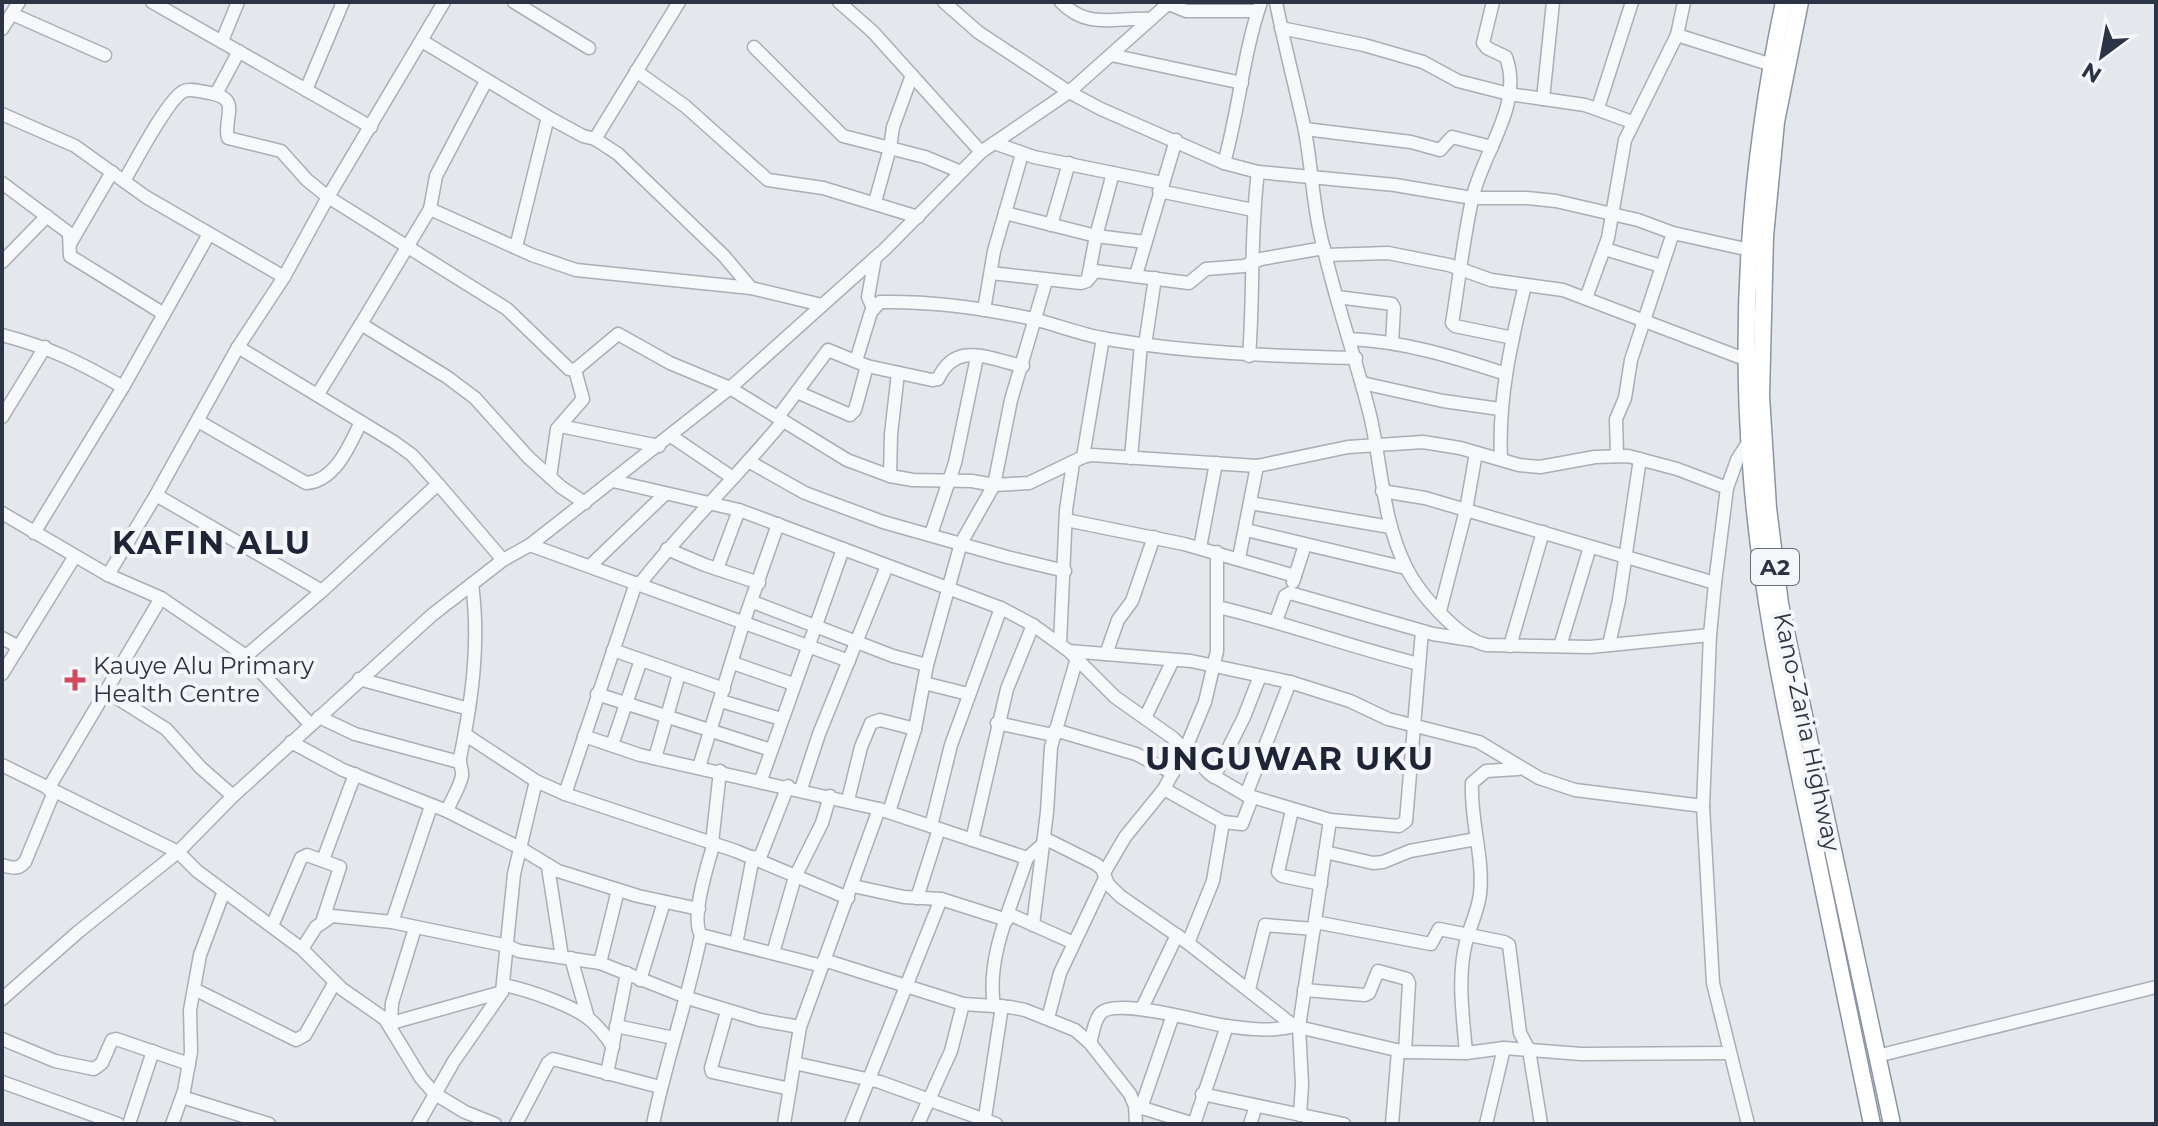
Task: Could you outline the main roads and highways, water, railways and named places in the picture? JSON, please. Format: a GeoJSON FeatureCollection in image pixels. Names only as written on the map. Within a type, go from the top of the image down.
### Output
{"type":"FeatureCollection","features":[{"type":"Feature","properties":{"kind":"highway","name":"Kano-Zaria Highway"},"geometry":{"type":"LineString","coordinates":[[1784,2],[1772,65],[1750,250],[1747,360],[1749,441],[1771,636],[1872,1124]]}},
{"type":"Feature","properties":{"kind":"highway","name":"Kano-Zaria Highway"},"geometry":{"type":"LineString","coordinates":[[1800,2],[1776,122],[1769,192],[1761,340],[1763,450],[1780,604],[1892,1124]]}},
{"type":"Feature","properties":{"kind":"place","name":"Kauye Alu Primary Health Centre"},"geometry":{"type":"Point","coordinates":[75,680]}},
{"type":"Feature","properties":{"kind":"district","name":"KAFIN ALU"},"geometry":{"type":"Point","coordinates":[212,543]}},
{"type":"Feature","properties":{"kind":"district","name":"UNGUWAR UKU"},"geometry":{"type":"Point","coordinates":[1290,759]}}]}
